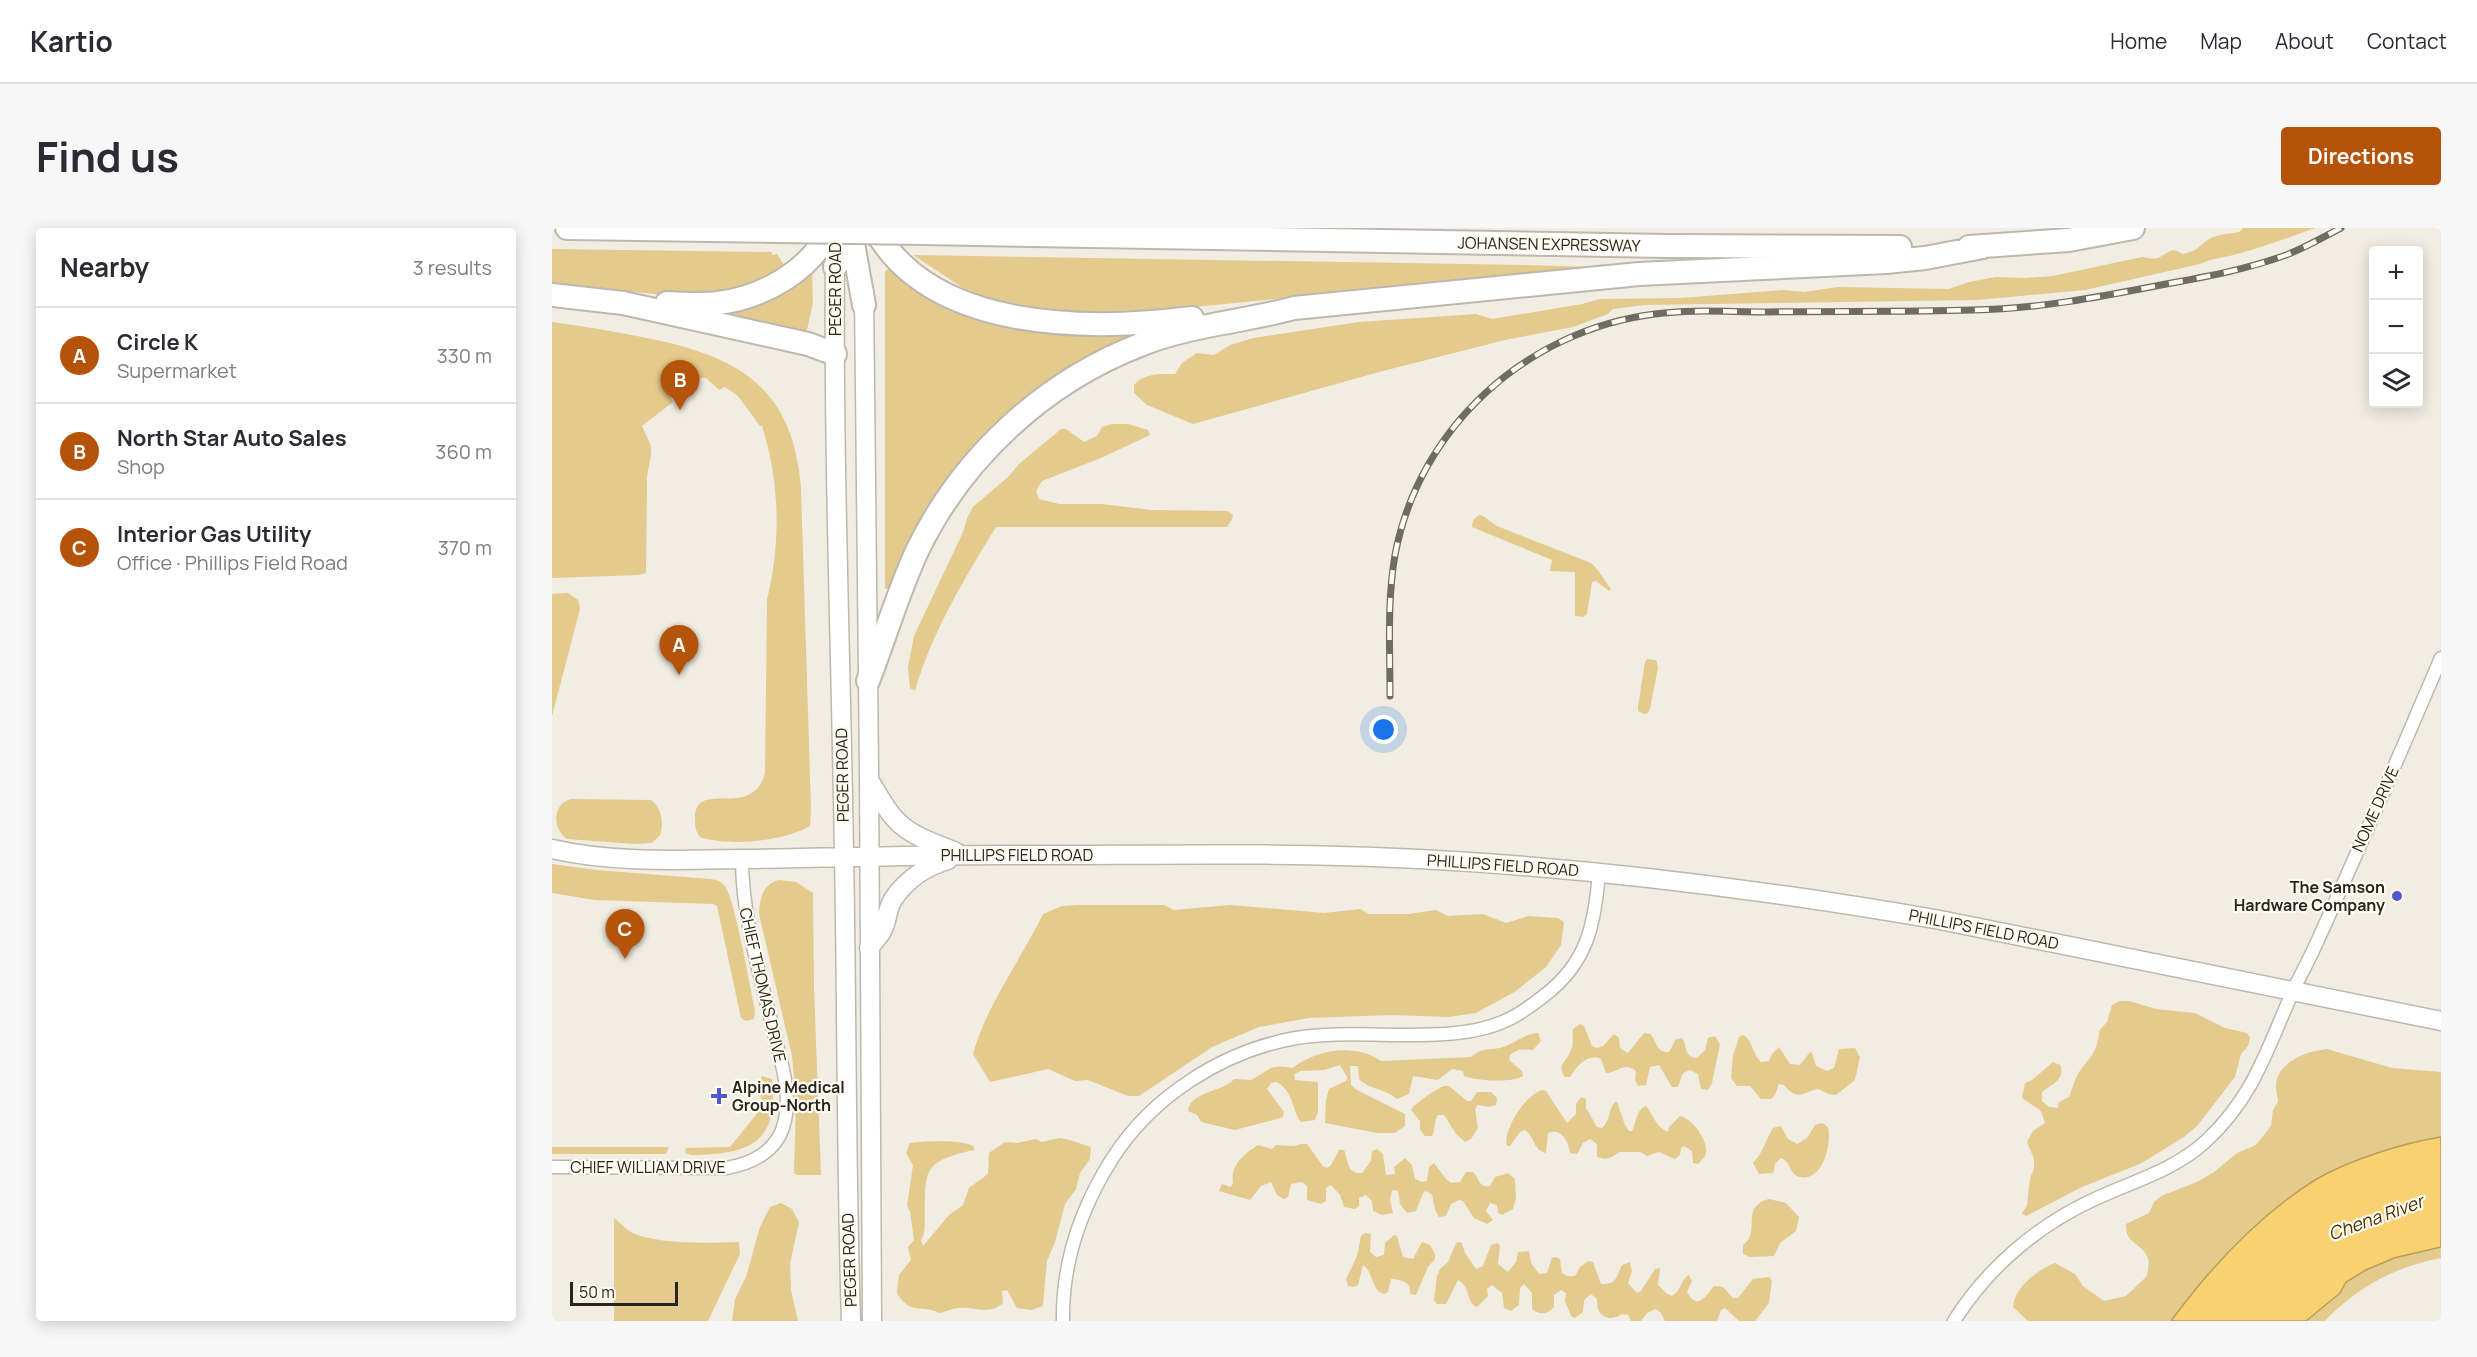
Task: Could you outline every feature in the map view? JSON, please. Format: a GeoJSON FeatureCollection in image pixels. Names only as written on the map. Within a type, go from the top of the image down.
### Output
{"type":"FeatureCollection","features":[{"type":"Feature","properties":{"kind":"highway","name":"JOHANSEN EXPRESSWAY"},"geometry":{"type":"LineString","coordinates":[[567,228],[1643,246],[1983,247],[2068,240],[2133,228]]}},
{"type":"Feature","properties":{"kind":"highway"},"geometry":{"type":"LineString","coordinates":[[552,295],[623,303],[720,303],[749,296],[770,287],[807,261],[826,239],[830,228]]}},
{"type":"Feature","properties":{"kind":"highway"},"geometry":{"type":"LineString","coordinates":[[874,228],[881,241],[902,262],[944,294],[999,313],[1076,323],[1135,324],[1260,309],[1294,308],[1638,274],[1886,262],[1983,247]]}},
{"type":"Feature","properties":{"kind":"highway"},"geometry":{"type":"LineString","coordinates":[[835,267],[851,230]]}},
{"type":"Feature","properties":{"kind":"highway"},"geometry":{"type":"LineString","coordinates":[[851,230],[864,305]]}},
{"type":"Feature","properties":{"kind":"highway"},"geometry":{"type":"LineString","coordinates":[[623,303],[808,344],[835,354]]}},
{"type":"Feature","properties":{"kind":"highway"},"geometry":{"type":"LineString","coordinates":[[868,681],[903,584],[939,513],[981,456],[1004,431],[1037,402],[1097,365],[1140,344],[1294,308]]}},
{"type":"Feature","properties":{"kind":"main road","name":"PEGER ROAD"},"geometry":{"type":"LineString","coordinates":[[835,267],[836,540],[844,858],[845,1054],[851,1321]]}},
{"type":"Feature","properties":{"kind":"main road","name":"PEGER ROAD"},"geometry":{"type":"LineString","coordinates":[[864,305],[872,1321]]}},
{"type":"Feature","properties":{"kind":"main road"},"geometry":{"type":"LineString","coordinates":[[869,780],[895,819],[907,830],[963,854]]}},
{"type":"Feature","properties":{"kind":"main road","name":"PHILLIPS FIELD ROAD"},"geometry":{"type":"LineString","coordinates":[[552,849],[584,855],[676,860],[868,858],[963,854],[1357,856],[1599,872],[1726,886],[1862,906],[2441,1021]]}},
{"type":"Feature","properties":{"kind":"main road"},"geometry":{"type":"LineString","coordinates":[[869,948],[884,929],[888,910],[894,898],[915,876],[934,864],[963,854]]}},
{"type":"Feature","properties":{"kind":"street","name":"NOME DRIVE"},"geometry":{"type":"LineString","coordinates":[[1954,1321],[1996,1269],[2037,1233],[2086,1203],[2164,1170],[2204,1143],[2235,1110],[2258,1075],[2441,658]]}},
{"type":"Feature","properties":{"kind":"street","name":"CHIEF THOMAS DRIVE"},"geometry":{"type":"LineString","coordinates":[[742,859],[744,905],[784,1080],[786,1114],[784,1125],[773,1145]]}},
{"type":"Feature","properties":{"kind":"street"},"geometry":{"type":"LineString","coordinates":[[1063,1321],[1068,1264],[1089,1200],[1117,1151],[1137,1126],[1158,1106],[1195,1078],[1213,1068],[1272,1044],[1319,1035],[1463,1032],[1506,1020],[1555,987],[1579,958],[1589,938],[1596,907],[1599,872]]}},
{"type":"Feature","properties":{"kind":"street","name":"CHIEF WILLIAM DRIVE"},"geometry":{"type":"LineString","coordinates":[[552,1167],[726,1168],[749,1163],[773,1145]]}},
{"type":"Feature","properties":{"kind":"shaded area"},"geometry":{"type":"Polygon","coordinates":[[[2243,228],[2315,228],[2241,253],[2085,290],[1977,300],[1645,305],[1613,309],[1608,314],[1573,327],[1505,340],[1379,372],[1193,424],[1147,405],[1134,393],[1134,385],[1138,381],[1153,375],[1175,374],[1182,363],[1197,353],[1214,355],[1230,345],[1253,338],[1359,322],[1476,314],[1492,319],[1600,299],[1681,298],[1782,290],[1804,292],[1838,287],[1949,289],[1969,282],[1996,277],[2053,276],[2142,257],[2158,258],[2172,250],[2182,254],[2188,253],[2211,238],[2239,232],[2243,228]]]}},
{"type":"Feature","properties":{"kind":"shaded area"},"geometry":{"type":"Polygon","coordinates":[[[552,249],[772,252],[772,255],[777,254],[784,265],[766,277],[719,294],[665,295],[552,284],[552,249]]]}},
{"type":"Feature","properties":{"kind":"shaded area"},"geometry":{"type":"Polygon","coordinates":[[[913,255],[1598,267],[1175,309],[1085,312],[1033,307],[983,297],[963,288],[913,255]]]}},
{"type":"Feature","properties":{"kind":"shaded area"},"geometry":{"type":"Polygon","coordinates":[[[890,268],[926,293],[1158,329],[1053,381],[890,589],[885,589],[885,271],[890,268]]]}},
{"type":"Feature","properties":{"kind":"shaded area"},"geometry":{"type":"Polygon","coordinates":[[[807,272],[812,274],[813,303],[807,330],[804,332],[721,316],[722,312],[807,272]]]}},
{"type":"Feature","properties":{"kind":"shaded area"},"geometry":{"type":"Polygon","coordinates":[[[552,322],[675,344],[731,365],[753,380],[772,399],[786,423],[796,452],[801,488],[810,826],[772,839],[726,842],[700,837],[695,824],[697,807],[704,801],[749,795],[758,787],[765,773],[767,600],[775,556],[777,513],[772,469],[762,426],[738,396],[725,387],[719,390],[706,378],[700,378],[693,373],[669,394],[673,402],[642,426],[651,446],[647,477],[646,573],[552,578],[552,322]]]}},
{"type":"Feature","properties":{"kind":"shaded area"},"geometry":{"type":"Polygon","coordinates":[[[1112,424],[1128,424],[1148,430],[1150,435],[1101,458],[1042,481],[1036,491],[1039,499],[1059,504],[1101,504],[1152,510],[1228,511],[1233,515],[1227,527],[996,527],[940,627],[915,691],[910,688],[908,667],[914,636],[973,507],[1061,429],[1066,429],[1084,442],[1097,436],[1102,427],[1112,424]]]}},
{"type":"Feature","properties":{"kind":"shaded area"},"geometry":{"type":"Polygon","coordinates":[[[1479,515],[1497,526],[1591,563],[1611,589],[1609,591],[1596,581],[1592,582],[1587,614],[1583,617],[1575,616],[1575,572],[1550,571],[1552,560],[1472,527],[1473,520],[1479,515]]]}},
{"type":"Feature","properties":{"kind":"shaded area"},"geometry":{"type":"Polygon","coordinates":[[[568,593],[578,600],[580,609],[552,716],[552,594],[568,593]]]}},
{"type":"Feature","properties":{"kind":"shaded area"},"geometry":{"type":"Polygon","coordinates":[[[1647,659],[1656,660],[1658,667],[1650,709],[1644,714],[1638,711],[1638,706],[1647,659]]]}},
{"type":"Feature","properties":{"kind":"shaded area"},"geometry":{"type":"Polygon","coordinates":[[[571,799],[651,800],[658,807],[661,816],[660,835],[652,843],[635,844],[567,839],[559,829],[556,817],[560,806],[571,799]]]}},
{"type":"Feature","properties":{"kind":"shaded area"},"geometry":{"type":"Polygon","coordinates":[[[552,864],[596,870],[711,879],[724,885],[733,906],[755,1010],[754,1019],[746,1021],[741,1018],[717,906],[713,904],[595,900],[552,893],[552,864]]]}},
{"type":"Feature","properties":{"kind":"shaded area"},"geometry":{"type":"Polygon","coordinates":[[[778,880],[796,882],[813,893],[821,1175],[794,1173],[796,1099],[792,1056],[759,914],[765,889],[778,880]]]}},
{"type":"Feature","properties":{"kind":"shaded area"},"geometry":{"type":"Polygon","coordinates":[[[1164,905],[1174,910],[1231,905],[1324,913],[1360,909],[1369,914],[1408,914],[1436,910],[1448,916],[1483,914],[1506,923],[1528,916],[1558,918],[1564,922],[1561,945],[1546,967],[1516,991],[1476,1013],[1448,1017],[1392,1015],[1309,1018],[1259,1027],[1212,1047],[1139,1096],[1128,1096],[1088,1080],[1075,1081],[1048,1069],[990,1082],[973,1054],[995,1000],[1043,914],[1062,906],[1164,905]]]}},
{"type":"Feature","properties":{"kind":"shaded area"},"geometry":{"type":"Polygon","coordinates":[[[2120,1001],[2129,1001],[2156,1009],[2195,1013],[2225,1028],[2247,1033],[2250,1038],[2248,1046],[2241,1054],[2235,1077],[2197,1126],[2184,1137],[2142,1163],[2082,1187],[2026,1216],[2022,1213],[2027,1206],[2030,1178],[2034,1169],[2034,1159],[2027,1142],[2033,1131],[2045,1123],[2041,1111],[2022,1098],[2025,1083],[2032,1080],[2053,1062],[2060,1065],[2060,1078],[2042,1092],[2042,1101],[2049,1107],[2058,1108],[2059,1102],[2069,1097],[2078,1074],[2095,1050],[2099,1031],[2107,1022],[2112,1005],[2120,1001]]]}},
{"type":"Feature","properties":{"kind":"shaded area"},"geometry":{"type":"Polygon","coordinates":[[[1580,1024],[1584,1026],[1592,1046],[1597,1048],[1603,1046],[1614,1034],[1619,1038],[1620,1048],[1628,1053],[1644,1033],[1650,1034],[1659,1049],[1665,1052],[1669,1052],[1676,1039],[1682,1038],[1690,1056],[1697,1058],[1705,1050],[1708,1038],[1715,1036],[1720,1044],[1712,1083],[1708,1090],[1701,1089],[1698,1074],[1690,1070],[1683,1073],[1678,1087],[1672,1087],[1659,1065],[1650,1067],[1646,1085],[1638,1086],[1635,1080],[1636,1071],[1632,1068],[1624,1067],[1606,1073],[1601,1059],[1596,1058],[1587,1059],[1570,1077],[1565,1077],[1562,1066],[1572,1048],[1573,1029],[1580,1024]]]}},
{"type":"Feature","properties":{"kind":"shaded area"},"geometry":{"type":"Polygon","coordinates":[[[1538,1033],[1541,1041],[1533,1050],[1520,1050],[1510,1055],[1509,1060],[1522,1071],[1523,1076],[1512,1080],[1477,1079],[1464,1076],[1463,1071],[1452,1069],[1438,1080],[1413,1076],[1409,1094],[1397,1099],[1363,1082],[1359,1079],[1358,1066],[1350,1066],[1351,1085],[1405,1114],[1405,1126],[1395,1133],[1377,1133],[1325,1123],[1329,1089],[1346,1081],[1347,1077],[1340,1065],[1324,1070],[1301,1071],[1294,1074],[1295,1080],[1318,1082],[1318,1112],[1315,1120],[1301,1122],[1287,1091],[1277,1082],[1271,1083],[1267,1089],[1284,1112],[1283,1117],[1277,1119],[1235,1130],[1201,1122],[1197,1115],[1188,1111],[1195,1099],[1223,1087],[1234,1079],[1251,1080],[1274,1067],[1293,1068],[1313,1056],[1324,1053],[1348,1050],[1371,1055],[1381,1061],[1471,1057],[1480,1051],[1503,1047],[1528,1035],[1538,1033]]]}},
{"type":"Feature","properties":{"kind":"shaded area"},"geometry":{"type":"Polygon","coordinates":[[[1743,1035],[1761,1062],[1769,1061],[1779,1047],[1790,1064],[1800,1065],[1810,1052],[1816,1066],[1827,1071],[1834,1068],[1839,1049],[1855,1048],[1860,1057],[1855,1080],[1836,1095],[1818,1089],[1796,1094],[1779,1084],[1771,1099],[1761,1099],[1750,1086],[1737,1086],[1731,1078],[1733,1055],[1739,1037],[1743,1035]]]}},
{"type":"Feature","properties":{"kind":"shaded area"},"geometry":{"type":"Polygon","coordinates":[[[2327,1049],[2392,1068],[2441,1072],[2441,1137],[2393,1148],[2360,1159],[2315,1180],[2255,1226],[2219,1262],[2171,1321],[2028,1321],[2013,1307],[2017,1293],[2028,1280],[2055,1263],[2075,1274],[2083,1286],[2104,1301],[2126,1296],[2147,1276],[2149,1263],[2144,1251],[2130,1239],[2126,1231],[2126,1224],[2149,1213],[2154,1202],[2161,1196],[2197,1182],[2214,1172],[2237,1153],[2256,1145],[2271,1126],[2273,1110],[2278,1102],[2276,1088],[2281,1071],[2302,1055],[2327,1049]]]}},
{"type":"Feature","properties":{"kind":"shaded area"},"geometry":{"type":"Polygon","coordinates":[[[762,1076],[772,1079],[773,1101],[765,1131],[756,1141],[744,1148],[729,1152],[691,1155],[685,1153],[686,1148],[730,1147],[763,1106],[758,1085],[762,1076]]]}},
{"type":"Feature","properties":{"kind":"shaded area"},"geometry":{"type":"Polygon","coordinates":[[[1444,1086],[1449,1086],[1467,1101],[1471,1101],[1477,1092],[1491,1092],[1497,1098],[1496,1105],[1489,1107],[1478,1105],[1475,1109],[1478,1128],[1471,1139],[1465,1142],[1456,1134],[1444,1115],[1438,1115],[1436,1118],[1432,1136],[1425,1136],[1420,1130],[1420,1121],[1411,1110],[1416,1104],[1444,1086]]]}},
{"type":"Feature","properties":{"kind":"shaded area"},"geometry":{"type":"Polygon","coordinates":[[[1543,1090],[1546,1091],[1567,1123],[1576,1114],[1576,1104],[1581,1097],[1586,1099],[1586,1108],[1597,1127],[1602,1128],[1605,1125],[1615,1102],[1617,1102],[1629,1131],[1632,1131],[1640,1110],[1646,1106],[1658,1124],[1668,1132],[1669,1127],[1680,1116],[1685,1118],[1695,1126],[1703,1138],[1705,1156],[1698,1164],[1693,1163],[1692,1151],[1684,1146],[1681,1148],[1680,1155],[1675,1159],[1659,1152],[1647,1156],[1640,1152],[1620,1152],[1605,1159],[1597,1157],[1597,1144],[1590,1139],[1583,1143],[1577,1154],[1570,1153],[1568,1144],[1557,1132],[1548,1133],[1546,1153],[1536,1146],[1525,1130],[1520,1132],[1510,1146],[1507,1146],[1508,1131],[1517,1114],[1530,1098],[1543,1090]]]}},
{"type":"Feature","properties":{"kind":"shaded area"},"geometry":{"type":"Polygon","coordinates":[[[1822,1123],[1828,1127],[1829,1142],[1824,1160],[1815,1174],[1808,1177],[1796,1176],[1787,1162],[1781,1158],[1775,1164],[1773,1173],[1759,1174],[1753,1163],[1762,1151],[1773,1128],[1781,1126],[1788,1139],[1797,1144],[1807,1138],[1815,1125],[1822,1123]]]}},
{"type":"Feature","properties":{"kind":"shaded area"},"geometry":{"type":"Polygon","coordinates":[[[1059,1138],[1091,1147],[1090,1159],[1080,1173],[1076,1189],[1065,1204],[1055,1242],[1047,1261],[1043,1306],[1031,1310],[1017,1308],[1007,1290],[1002,1291],[1003,1303],[987,1310],[956,1308],[939,1313],[907,1305],[897,1293],[899,1275],[911,1260],[908,1247],[914,1240],[910,1211],[907,1206],[913,1165],[906,1153],[910,1143],[954,1142],[974,1147],[974,1150],[943,1159],[929,1172],[925,1191],[924,1232],[921,1240],[923,1246],[949,1215],[963,1205],[969,1188],[988,1174],[989,1153],[1005,1142],[1017,1143],[1036,1139],[1042,1142],[1059,1138]]]}},
{"type":"Feature","properties":{"kind":"shaded area"},"geometry":{"type":"Polygon","coordinates":[[[1307,1144],[1327,1168],[1339,1150],[1344,1150],[1349,1166],[1357,1173],[1362,1173],[1371,1161],[1372,1151],[1377,1149],[1383,1154],[1386,1175],[1395,1174],[1394,1167],[1405,1158],[1412,1165],[1415,1179],[1422,1182],[1427,1181],[1429,1167],[1434,1163],[1451,1183],[1460,1182],[1466,1172],[1473,1172],[1481,1184],[1490,1186],[1495,1177],[1508,1173],[1515,1179],[1516,1198],[1513,1209],[1502,1215],[1498,1213],[1497,1205],[1490,1203],[1486,1211],[1493,1220],[1487,1224],[1474,1218],[1463,1201],[1459,1200],[1451,1204],[1446,1216],[1439,1217],[1432,1195],[1426,1191],[1416,1211],[1407,1213],[1400,1204],[1398,1191],[1392,1190],[1390,1200],[1393,1213],[1382,1215],[1373,1211],[1372,1201],[1366,1195],[1359,1198],[1359,1206],[1355,1209],[1344,1207],[1340,1195],[1331,1185],[1326,1188],[1326,1201],[1321,1204],[1307,1200],[1307,1186],[1302,1182],[1291,1184],[1288,1197],[1284,1199],[1277,1195],[1271,1182],[1261,1186],[1250,1200],[1219,1191],[1222,1184],[1230,1187],[1233,1184],[1234,1171],[1239,1161],[1258,1145],[1272,1149],[1276,1145],[1307,1144]]]}},
{"type":"Feature","properties":{"kind":"shaded area"},"geometry":{"type":"Polygon","coordinates":[[[552,1147],[669,1147],[666,1154],[552,1154],[552,1147]]]}},
{"type":"Feature","properties":{"kind":"shaded area"},"geometry":{"type":"Polygon","coordinates":[[[1769,1199],[1786,1203],[1799,1217],[1796,1231],[1780,1243],[1774,1256],[1750,1257],[1743,1254],[1743,1245],[1751,1233],[1753,1214],[1760,1203],[1769,1199]]]}},
{"type":"Feature","properties":{"kind":"shaded area"},"geometry":{"type":"Polygon","coordinates":[[[781,1203],[792,1209],[799,1222],[790,1264],[791,1290],[798,1321],[732,1321],[735,1299],[746,1277],[760,1227],[770,1207],[781,1203]]]}},
{"type":"Feature","properties":{"kind":"shaded area"},"geometry":{"type":"Polygon","coordinates":[[[614,1218],[629,1231],[652,1239],[682,1242],[739,1242],[740,1254],[708,1321],[614,1321],[614,1218]]]}},
{"type":"Feature","properties":{"kind":"shaded area"},"geometry":{"type":"Polygon","coordinates":[[[1365,1233],[1371,1234],[1370,1252],[1376,1257],[1384,1255],[1385,1243],[1394,1235],[1397,1236],[1403,1257],[1413,1259],[1422,1242],[1430,1245],[1435,1259],[1428,1267],[1416,1295],[1410,1294],[1409,1286],[1405,1282],[1391,1279],[1388,1292],[1384,1294],[1380,1292],[1363,1265],[1358,1285],[1348,1286],[1346,1279],[1357,1256],[1361,1236],[1365,1233]]]}},
{"type":"Feature","properties":{"kind":"shaded area"},"geometry":{"type":"Polygon","coordinates":[[[1456,1243],[1462,1243],[1465,1253],[1476,1269],[1483,1266],[1491,1245],[1498,1243],[1500,1246],[1498,1264],[1508,1272],[1516,1262],[1518,1252],[1529,1251],[1531,1263],[1539,1274],[1547,1273],[1552,1258],[1560,1259],[1562,1273],[1567,1276],[1575,1276],[1580,1267],[1588,1261],[1593,1262],[1601,1284],[1613,1282],[1622,1265],[1630,1262],[1632,1271],[1628,1283],[1637,1293],[1641,1291],[1655,1269],[1660,1268],[1658,1285],[1672,1296],[1689,1275],[1692,1281],[1687,1292],[1695,1301],[1702,1300],[1714,1286],[1723,1287],[1733,1298],[1738,1298],[1753,1279],[1769,1277],[1772,1281],[1769,1303],[1755,1321],[1739,1321],[1725,1308],[1721,1310],[1717,1321],[1665,1321],[1656,1309],[1647,1313],[1641,1321],[1631,1321],[1628,1315],[1622,1314],[1612,1318],[1603,1316],[1598,1310],[1597,1299],[1591,1294],[1584,1300],[1583,1312],[1575,1318],[1571,1316],[1565,1301],[1566,1293],[1561,1290],[1554,1295],[1554,1307],[1546,1313],[1541,1313],[1532,1309],[1532,1293],[1524,1284],[1520,1288],[1519,1305],[1511,1311],[1504,1308],[1502,1293],[1492,1285],[1487,1289],[1488,1296],[1477,1307],[1473,1305],[1465,1287],[1458,1280],[1446,1304],[1437,1304],[1434,1300],[1437,1276],[1440,1269],[1448,1262],[1456,1243]]]}},
{"type":"Feature","properties":{"kind":"shaded area"},"geometry":{"type":"Polygon","coordinates":[[[2441,1247],[2441,1258],[2408,1267],[2378,1280],[2350,1298],[2325,1321],[2306,1321],[2340,1293],[2346,1282],[2366,1270],[2394,1258],[2441,1247]]]}},
{"type":"Feature","properties":{"kind":"water","name":"Chena River"},"geometry":{"type":"Polygon","coordinates":[[[2441,1137],[2441,1247],[2394,1258],[2366,1270],[2346,1282],[2340,1293],[2306,1321],[2171,1321],[2219,1262],[2255,1226],[2294,1194],[2315,1180],[2360,1159],[2410,1143],[2441,1137]]]}},
{"type":"Feature","properties":{"kind":"railway"},"geometry":{"type":"LineString","coordinates":[[1390,696],[1389,643],[1392,572],[1408,509],[1428,466],[1454,427],[1486,392],[1523,364],[1564,340],[1608,324],[1669,312],[1973,310],[2068,302],[2224,273],[2255,265],[2307,246],[2341,228]]}},
{"type":"Feature","properties":{"kind":"place","name":"North Star Auto Sales"},"geometry":{"type":"Point","coordinates":[680,410]}},
{"type":"Feature","properties":{"kind":"place","name":"Circle K"},"geometry":{"type":"Point","coordinates":[679,675]}},
{"type":"Feature","properties":{"kind":"place","name":"The Samson Hardware Company"},"geometry":{"type":"Point","coordinates":[2397,896]}},
{"type":"Feature","properties":{"kind":"place","name":"Interior Gas Utility"},"geometry":{"type":"Point","coordinates":[625,959]}},
{"type":"Feature","properties":{"kind":"place","name":"Alpine Medical Group-North"},"geometry":{"type":"Point","coordinates":[719,1096]}}]}
